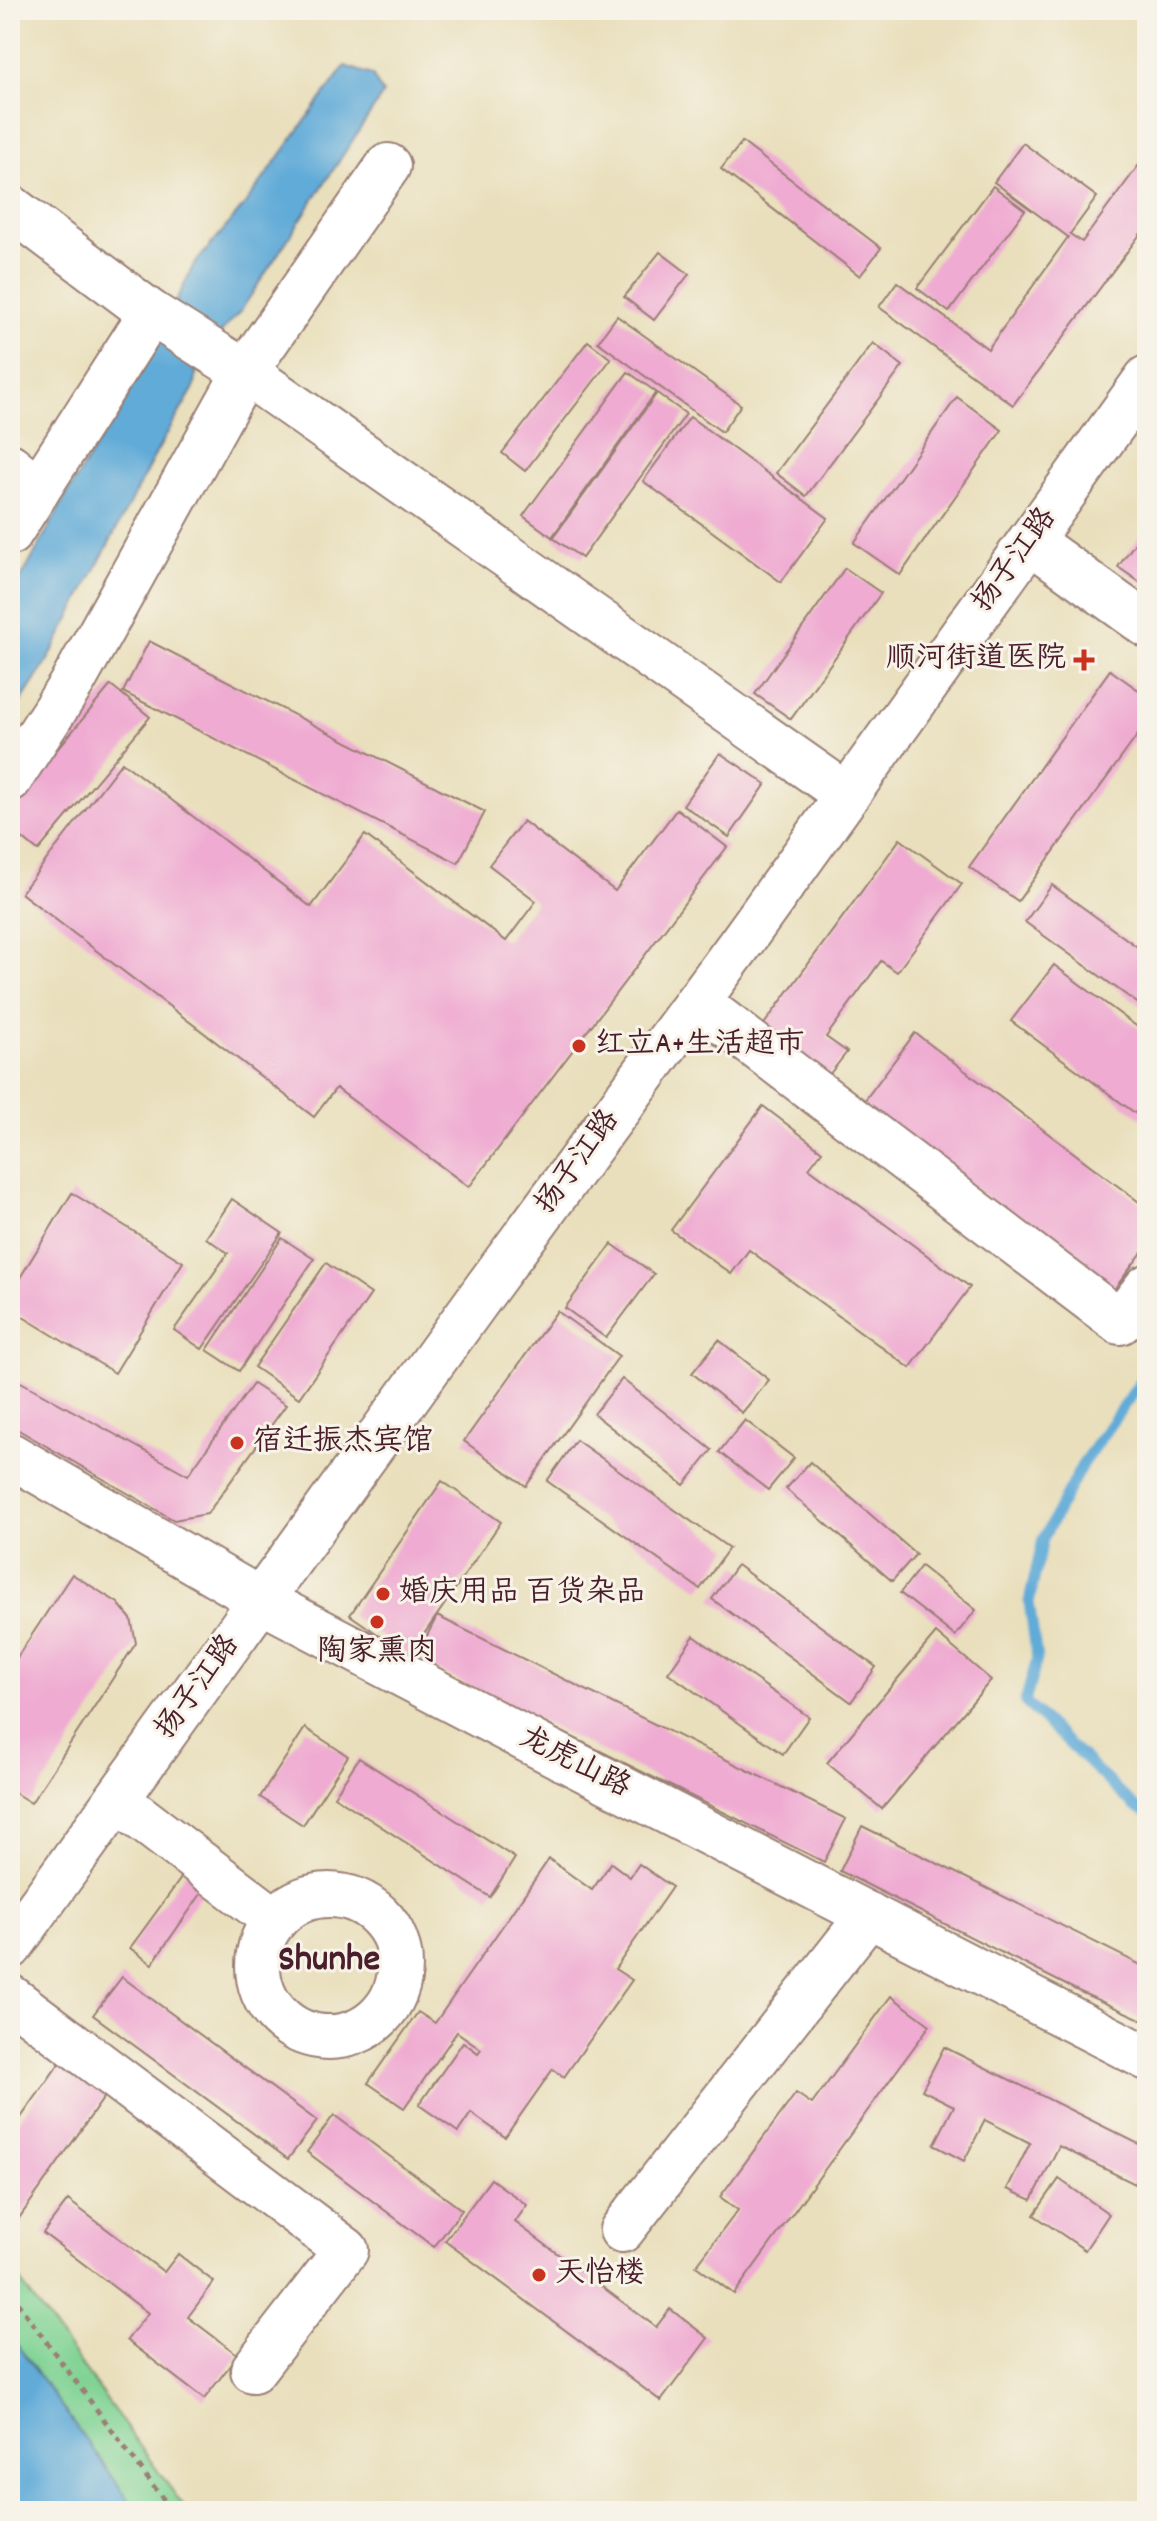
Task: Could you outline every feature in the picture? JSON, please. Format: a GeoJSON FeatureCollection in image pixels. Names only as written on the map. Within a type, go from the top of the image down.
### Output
{"type":"FeatureCollection","features":[{"type":"Feature","properties":{"kind":"street"},"geometry":{"type":"LineString","coordinates":[[10,779],[74,680],[245,372],[388,166]]}},
{"type":"Feature","properties":{"kind":"street"},"geometry":{"type":"LineString","coordinates":[[10,207],[151,313],[245,372],[847,795]]}},
{"type":"Feature","properties":{"kind":"street"},"geometry":{"type":"LineString","coordinates":[[10,533],[24,478],[151,313]]}},
{"type":"Feature","properties":{"kind":"street","name":"扬子江路"},"geometry":{"type":"LineString","coordinates":[[10,1947],[1147,378]]}},
{"type":"Feature","properties":{"kind":"street"},"geometry":{"type":"LineString","coordinates":[[1030,541],[1147,625]]}},
{"type":"Feature","properties":{"kind":"street"},"geometry":{"type":"LineString","coordinates":[[697,1002],[1120,1322],[1147,1287]]}},
{"type":"Feature","properties":{"kind":"street","name":"龙虎山路"},"geometry":{"type":"LineString","coordinates":[[10,1455],[262,1601],[1147,2058]]}},
{"type":"Feature","properties":{"kind":"street"},"geometry":{"type":"LineString","coordinates":[[117,1800],[275,1920]]}},
{"type":"Feature","properties":{"kind":"street"},"geometry":{"type":"LineString","coordinates":[[622,2230],[869,1915]]}},
{"type":"Feature","properties":{"kind":"street"},"geometry":{"type":"LineString","coordinates":[[10,1997],[346,2250],[253,2370]]}},
{"type":"Feature","properties":{"kind":"path"},"geometry":{"type":"LineString","coordinates":[[10,2293],[172,2511]]}},
{"type":"Feature","properties":{"kind":"green space"},"geometry":{"type":"Polygon","coordinates":[[[10,2267],[187,2511],[10,2511],[10,2267]]]}},
{"type":"Feature","properties":{"kind":"water"},"geometry":{"type":"Polygon","coordinates":[[[345,66],[372,75],[383,94],[240,312],[197,359],[195,386],[156,453],[48,660],[10,719],[10,599],[67,494],[151,355],[193,266],[243,207],[345,66]]]}},
{"type":"Feature","properties":{"kind":"water"},"geometry":{"type":"Polygon","coordinates":[[[10,2335],[137,2511],[10,2511],[10,2335]]]}},
{"type":"Feature","properties":{"kind":"building"},"geometry":{"type":"Polygon","coordinates":[[[742,142],[881,248],[860,276],[721,169],[742,142]]]}},
{"type":"Feature","properties":{"kind":"building"},"geometry":{"type":"Polygon","coordinates":[[[1023,143],[1097,197],[1070,234],[1082,242],[1147,154],[1147,225],[1013,405],[879,307],[897,282],[988,349],[1068,237],[994,182],[1023,143]]]}},
{"type":"Feature","properties":{"kind":"building"},"geometry":{"type":"Polygon","coordinates":[[[993,186],[1025,210],[949,312],[917,288],[993,186]]]}},
{"type":"Feature","properties":{"kind":"building"},"geometry":{"type":"Polygon","coordinates":[[[660,252],[689,274],[654,320],[624,297],[660,252]]]}},
{"type":"Feature","properties":{"kind":"building"},"geometry":{"type":"Polygon","coordinates":[[[617,316],[741,405],[722,432],[598,342],[617,316]]]}},
{"type":"Feature","properties":{"kind":"building"},"geometry":{"type":"Polygon","coordinates":[[[588,341],[611,359],[525,471],[502,453],[588,341]]]}},
{"type":"Feature","properties":{"kind":"building"},"geometry":{"type":"Polygon","coordinates":[[[873,343],[903,366],[806,496],[776,473],[873,343]]]}},
{"type":"Feature","properties":{"kind":"building"},"geometry":{"type":"Polygon","coordinates":[[[628,372],[656,392],[552,537],[523,516],[628,372]]]}},
{"type":"Feature","properties":{"kind":"building"},"geometry":{"type":"Polygon","coordinates":[[[657,393],[686,414],[582,558],[553,538],[657,393]]]}},
{"type":"Feature","properties":{"kind":"building"},"geometry":{"type":"Polygon","coordinates":[[[957,397],[1002,430],[900,575],[854,543],[957,397]]]}},
{"type":"Feature","properties":{"kind":"building"},"geometry":{"type":"Polygon","coordinates":[[[690,417],[828,518],[781,582],[643,481],[690,417]]]}},
{"type":"Feature","properties":{"kind":"building"},"geometry":{"type":"Polygon","coordinates":[[[1147,526],[1147,587],[1118,567],[1147,526]]]}},
{"type":"Feature","properties":{"kind":"building"},"geometry":{"type":"Polygon","coordinates":[[[845,568],[881,593],[791,719],[755,694],[845,568]]]}},
{"type":"Feature","properties":{"kind":"building"},"geometry":{"type":"Polygon","coordinates":[[[149,641],[485,812],[458,863],[123,692],[149,641]]]}},
{"type":"Feature","properties":{"kind":"building"},"geometry":{"type":"Polygon","coordinates":[[[1110,670],[1147,696],[1147,722],[1018,901],[969,867],[1110,670]]]}},
{"type":"Feature","properties":{"kind":"building"},"geometry":{"type":"Polygon","coordinates":[[[111,685],[150,717],[38,851],[10,828],[10,806],[111,685]]]}},
{"type":"Feature","properties":{"kind":"building"},"geometry":{"type":"Polygon","coordinates":[[[720,753],[766,784],[729,837],[683,805],[720,753]]]}},
{"type":"Feature","properties":{"kind":"building"},"geometry":{"type":"Polygon","coordinates":[[[122,762],[311,907],[365,835],[506,941],[536,901],[489,865],[523,821],[615,891],[677,809],[727,847],[469,1187],[336,1088],[314,1117],[21,893],[122,762]]]}},
{"type":"Feature","properties":{"kind":"building"},"geometry":{"type":"Polygon","coordinates":[[[900,839],[962,884],[897,972],[881,961],[826,1037],[847,1052],[829,1075],[762,1027],[900,839]]]}},
{"type":"Feature","properties":{"kind":"building"},"geometry":{"type":"Polygon","coordinates":[[[1052,885],[1147,954],[1147,1010],[1025,922],[1052,885]]]}},
{"type":"Feature","properties":{"kind":"building"},"geometry":{"type":"Polygon","coordinates":[[[1054,965],[1147,1034],[1147,1122],[1011,1021],[1054,965]]]}},
{"type":"Feature","properties":{"kind":"building"},"geometry":{"type":"Polygon","coordinates":[[[915,1033],[1147,1208],[1147,1246],[1112,1292],[862,1104],[915,1033]]]}},
{"type":"Feature","properties":{"kind":"building"},"geometry":{"type":"Polygon","coordinates":[[[763,1106],[822,1151],[809,1168],[970,1287],[910,1368],[749,1250],[731,1274],[671,1230],[763,1106]]]}},
{"type":"Feature","properties":{"kind":"building"},"geometry":{"type":"Polygon","coordinates":[[[72,1193],[183,1262],[115,1373],[10,1309],[10,1294],[72,1193]]]}},
{"type":"Feature","properties":{"kind":"building"},"geometry":{"type":"Polygon","coordinates":[[[232,1199],[282,1233],[202,1349],[174,1330],[228,1253],[206,1238],[232,1199]]]}},
{"type":"Feature","properties":{"kind":"building"},"geometry":{"type":"Polygon","coordinates":[[[282,1238],[314,1259],[239,1371],[207,1350],[282,1238]]]}},
{"type":"Feature","properties":{"kind":"building"},"geometry":{"type":"Polygon","coordinates":[[[612,1244],[654,1274],[606,1338],[565,1308],[612,1244]]]}},
{"type":"Feature","properties":{"kind":"building"},"geometry":{"type":"Polygon","coordinates":[[[326,1263],[371,1294],[299,1398],[254,1367],[326,1263]]]}},
{"type":"Feature","properties":{"kind":"building"},"geometry":{"type":"Polygon","coordinates":[[[557,1311],[619,1356],[526,1486],[464,1441],[557,1311]]]}},
{"type":"Feature","properties":{"kind":"building"},"geometry":{"type":"Polygon","coordinates":[[[719,1340],[769,1380],[742,1413],[692,1373],[719,1340]]]}},
{"type":"Feature","properties":{"kind":"building"},"geometry":{"type":"Polygon","coordinates":[[[10,1376],[188,1475],[253,1384],[286,1405],[207,1514],[174,1520],[10,1425],[10,1376]]]}},
{"type":"Feature","properties":{"kind":"building"},"geometry":{"type":"Polygon","coordinates":[[[622,1379],[712,1450],[684,1485],[594,1414],[622,1379]]]}},
{"type":"Feature","properties":{"kind":"building"},"geometry":{"type":"Polygon","coordinates":[[[745,1420],[794,1458],[768,1490],[719,1452],[745,1420]]]}},
{"type":"Feature","properties":{"kind":"building"},"geometry":{"type":"Polygon","coordinates":[[[576,1440],[729,1548],[700,1589],[547,1481],[576,1440]]]}},
{"type":"Feature","properties":{"kind":"building"},"geometry":{"type":"Polygon","coordinates":[[[810,1462],[916,1554],[892,1581],[786,1489],[810,1462]]]}},
{"type":"Feature","properties":{"kind":"building"},"geometry":{"type":"Polygon","coordinates":[[[442,1481],[501,1522],[409,1656],[350,1615],[442,1481]]]}},
{"type":"Feature","properties":{"kind":"building"},"geometry":{"type":"Polygon","coordinates":[[[737,1565],[876,1667],[851,1702],[712,1599],[737,1565]]]}},
{"type":"Feature","properties":{"kind":"building"},"geometry":{"type":"Polygon","coordinates":[[[921,1566],[976,1610],[955,1636],[900,1593],[921,1566]]]}},
{"type":"Feature","properties":{"kind":"building"},"geometry":{"type":"Polygon","coordinates":[[[72,1574],[118,1603],[131,1619],[136,1643],[31,1803],[10,1790],[10,1668],[72,1574]]]}},
{"type":"Feature","properties":{"kind":"building"},"geometry":{"type":"Polygon","coordinates":[[[437,1616],[846,1819],[824,1862],[415,1659],[437,1616]]]}},
{"type":"Feature","properties":{"kind":"building"},"geometry":{"type":"Polygon","coordinates":[[[936,1633],[991,1680],[882,1809],[827,1763],[936,1633]]]}},
{"type":"Feature","properties":{"kind":"building"},"geometry":{"type":"Polygon","coordinates":[[[694,1636],[809,1717],[783,1754],[668,1673],[694,1636]]]}},
{"type":"Feature","properties":{"kind":"building"},"geometry":{"type":"Polygon","coordinates":[[[305,1728],[348,1756],[303,1825],[260,1797],[305,1728]]]}},
{"type":"Feature","properties":{"kind":"building"},"geometry":{"type":"Polygon","coordinates":[[[359,1758],[515,1858],[490,1897],[334,1796],[359,1758]]]}},
{"type":"Feature","properties":{"kind":"building"},"geometry":{"type":"Polygon","coordinates":[[[862,1826],[1147,1968],[1147,2022],[1078,1991],[840,1871],[862,1826]]]}},
{"type":"Feature","properties":{"kind":"building"},"geometry":{"type":"Polygon","coordinates":[[[549,1859],[592,1890],[611,1863],[630,1877],[639,1864],[672,1887],[615,1969],[632,1980],[564,2077],[553,2069],[505,2137],[471,2113],[458,2132],[419,2105],[463,2042],[478,2053],[481,2049],[457,2032],[404,2108],[368,2083],[418,2012],[435,2023],[549,1859]]]}},
{"type":"Feature","properties":{"kind":"building"},"geometry":{"type":"Polygon","coordinates":[[[190,1866],[210,1881],[152,1964],[130,1948],[190,1866]]]}},
{"type":"Feature","properties":{"kind":"building"},"geometry":{"type":"Polygon","coordinates":[[[122,1977],[317,2121],[288,2159],[93,2015],[122,1977]]]}},
{"type":"Feature","properties":{"kind":"building"},"geometry":{"type":"Polygon","coordinates":[[[891,1996],[930,2025],[734,2294],[696,2266],[738,2210],[720,2197],[796,2093],[812,2104],[891,1996]]]}},
{"type":"Feature","properties":{"kind":"building"},"geometry":{"type":"Polygon","coordinates":[[[944,2047],[1147,2148],[1147,2160],[1135,2184],[1059,2146],[1032,2200],[1007,2189],[1030,2143],[985,2120],[964,2161],[934,2145],[954,2106],[922,2090],[944,2047]]]}},
{"type":"Feature","properties":{"kind":"building"},"geometry":{"type":"Polygon","coordinates":[[[66,2054],[112,2086],[17,2221],[10,2216],[10,2133],[66,2054]]]}},
{"type":"Feature","properties":{"kind":"building"},"geometry":{"type":"Polygon","coordinates":[[[334,2115],[462,2210],[434,2247],[307,2152],[334,2115]]]}},
{"type":"Feature","properties":{"kind":"building","name":"天怡楼"},"geometry":{"type":"Polygon","coordinates":[[[491,2179],[527,2205],[515,2222],[656,2327],[670,2309],[708,2338],[661,2401],[445,2241],[491,2179]]]}},
{"type":"Feature","properties":{"kind":"building"},"geometry":{"type":"Polygon","coordinates":[[[1059,2179],[1109,2214],[1085,2250],[1034,2215],[1059,2179]]]}},
{"type":"Feature","properties":{"kind":"building"},"geometry":{"type":"Polygon","coordinates":[[[68,2200],[164,2272],[178,2254],[214,2282],[188,2317],[238,2355],[204,2399],[127,2340],[148,2313],[43,2233],[68,2200]]]}},
{"type":"Feature","properties":{"kind":"waterway"},"geometry":{"type":"LineString","coordinates":[[1147,1373],[1083,1463],[1043,1539],[1029,1602],[1037,1659],[1025,1702],[1134,1806],[1147,1813]]}},
{"type":"Feature","properties":{"kind":"place","name":"顺河街道医院"},"geometry":{"type":"Point","coordinates":[1084,660]}},
{"type":"Feature","properties":{"kind":"place","name":"红立A+生活超市"},"geometry":{"type":"Point","coordinates":[579,1046]}},
{"type":"Feature","properties":{"kind":"place","name":"宿迁振杰宾馆"},"geometry":{"type":"Point","coordinates":[237,1443]}},
{"type":"Feature","properties":{"kind":"place","name":"婚庆用品 百货杂品"},"geometry":{"type":"Point","coordinates":[383,1594]}},
{"type":"Feature","properties":{"kind":"place","name":"陶家熏肉"},"geometry":{"type":"Point","coordinates":[377,1622]}},
{"type":"Feature","properties":{"kind":"place","name":"天怡楼"},"geometry":{"type":"Point","coordinates":[539,2275]}},
{"type":"Feature","properties":{"kind":"district","name":"Shunhe"},"geometry":{"type":"Point","coordinates":[329,1961]}}]}
